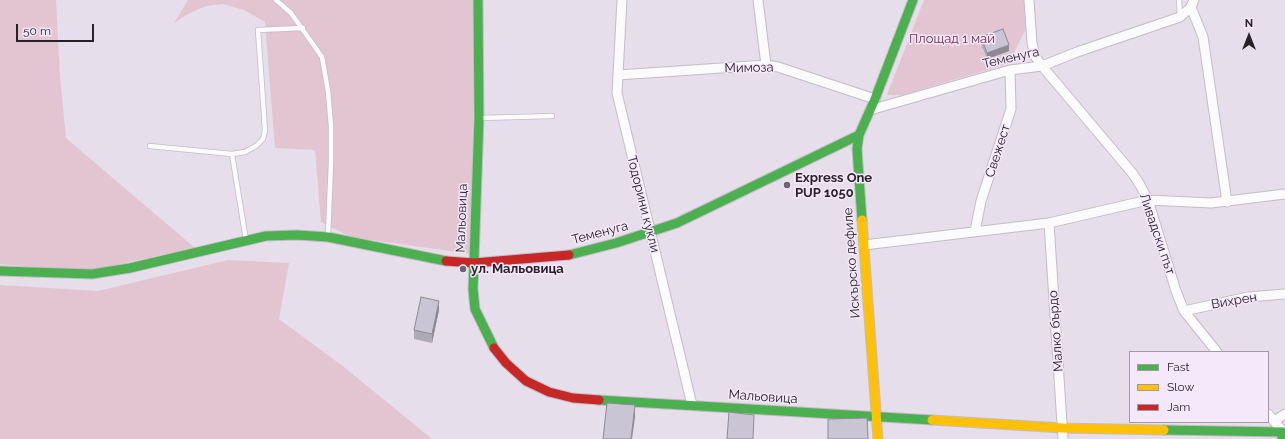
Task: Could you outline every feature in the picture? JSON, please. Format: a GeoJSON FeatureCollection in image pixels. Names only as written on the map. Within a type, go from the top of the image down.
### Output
{"type":"FeatureCollection","features":[{"type":"Feature","properties":{"kind":"street","name":"Мальовица"},"geometry":{"type":"LineString","coordinates":[[478,0],[479,118],[473,289],[475,309],[482,327],[493,347],[506,363],[526,381],[549,392],[573,398],[877,418],[1063,428],[1283,435]]}},
{"type":"Feature","properties":{"kind":"street","name":"Тодорини кукли"},"geometry":{"type":"LineString","coordinates":[[622,0],[617,93],[620,113],[692,405]]}},
{"type":"Feature","properties":{"kind":"street"},"geometry":{"type":"LineString","coordinates":[[758,0],[766,65]]}},
{"type":"Feature","properties":{"kind":"street","name":"Искърско дефиле"},"geometry":{"type":"LineString","coordinates":[[878,439],[858,164],[858,135],[875,99],[913,0]]}},
{"type":"Feature","properties":{"kind":"street","name":"Ливадски път"},"geometry":{"type":"LineString","coordinates":[[1029,0],[1032,43],[1036,56],[1042,66],[1133,174],[1148,200],[1184,312],[1216,351]]}},
{"type":"Feature","properties":{"kind":"street"},"geometry":{"type":"LineString","coordinates":[[1030,11],[1034,0]]}},
{"type":"Feature","properties":{"kind":"street"},"geometry":{"type":"LineString","coordinates":[[1193,3],[1203,37],[1226,202]]}},
{"type":"Feature","properties":{"kind":"street","name":"Теменуга"},"geometry":{"type":"LineString","coordinates":[[870,110],[1010,70],[1042,66],[1077,52],[1180,17],[1193,3]]}},
{"type":"Feature","properties":{"kind":"street","name":"Мимоза"},"geometry":{"type":"LineString","coordinates":[[618,75],[766,65],[778,66],[875,99]]}},
{"type":"Feature","properties":{"kind":"street","name":"Свежест"},"geometry":{"type":"LineString","coordinates":[[975,231],[981,202],[1011,109],[1010,70]]}},
{"type":"Feature","properties":{"kind":"street","name":"Теменуга"},"geometry":{"type":"LineString","coordinates":[[0,271],[92,274],[130,268],[266,236],[297,235],[328,237],[443,261],[474,263],[525,260],[571,255],[650,233],[677,223],[858,135]]}},
{"type":"Feature","properties":{"kind":"street"},"geometry":{"type":"LineString","coordinates":[[864,245],[1049,223],[1148,200],[1226,202],[1285,194]]}},
{"type":"Feature","properties":{"kind":"street","name":"Малко бърдо"},"geometry":{"type":"LineString","coordinates":[[1049,223],[1064,439]]}},
{"type":"Feature","properties":{"kind":"street","name":"Вихрен"},"geometry":{"type":"LineString","coordinates":[[1184,312],[1248,297],[1285,294]]}},
{"type":"Feature","properties":{"kind":"street"},"geometry":{"type":"LineString","coordinates":[[1283,435],[1271,418],[1285,414]]}},
{"type":"Feature","properties":{"kind":"lane"},"geometry":{"type":"LineString","coordinates":[[276,0],[291,13],[322,57],[328,91],[331,162],[328,237]]}},
{"type":"Feature","properties":{"kind":"lane"},"geometry":{"type":"LineString","coordinates":[[1179,0],[1180,17]]}},
{"type":"Feature","properties":{"kind":"lane"},"geometry":{"type":"LineString","coordinates":[[150,146],[232,154],[245,152],[256,146],[263,139],[265,130],[258,30],[303,28]]}},
{"type":"Feature","properties":{"kind":"lane"},"geometry":{"type":"LineString","coordinates":[[479,118],[552,116]]}},
{"type":"Feature","properties":{"kind":"lane"},"geometry":{"type":"LineString","coordinates":[[232,154],[246,240]]}},
{"type":"Feature","properties":{"kind":"green space"},"geometry":{"type":"Polygon","coordinates":[[[0,0],[56,0],[60,76],[66,138],[195,248],[86,271],[0,264],[0,0]]]}},
{"type":"Feature","properties":{"kind":"green space"},"geometry":{"type":"Polygon","coordinates":[[[188,0],[475,0],[471,254],[351,237],[321,222],[315,150],[275,148],[265,22],[244,10],[223,4],[206,6],[190,13],[174,23],[188,0]]]}},
{"type":"Feature","properties":{"kind":"green space","name":"Площад 1 май"},"geometry":{"type":"Polygon","coordinates":[[[924,0],[1024,0],[1026,29],[1008,64],[902,95],[887,95],[924,0]]]}},
{"type":"Feature","properties":{"kind":"green space"},"geometry":{"type":"Polygon","coordinates":[[[228,260],[289,263],[279,319],[344,367],[432,439],[0,439],[0,285],[98,291],[228,260]]]}},
{"type":"Feature","properties":{"kind":"building"},"geometry":{"type":"Polygon","coordinates":[[[1003,29],[1009,45],[987,53],[981,37],[1003,29]]]}},
{"type":"Feature","properties":{"kind":"building"},"geometry":{"type":"Polygon","coordinates":[[[421,297],[439,301],[432,334],[414,330],[421,297]]]}},
{"type":"Feature","properties":{"kind":"building"},"geometry":{"type":"Polygon","coordinates":[[[607,403],[635,405],[631,439],[603,439],[607,403]]]}},
{"type":"Feature","properties":{"kind":"building"},"geometry":{"type":"Polygon","coordinates":[[[729,412],[754,415],[753,439],[727,439],[729,412]]]}},
{"type":"Feature","properties":{"kind":"building"},"geometry":{"type":"Polygon","coordinates":[[[867,418],[868,439],[828,439],[828,419],[867,418]]]}},
{"type":"Feature","properties":{"kind":"traffic: fast"},"geometry":{"type":"LineString","coordinates":[[478,0],[479,118],[473,289],[475,309],[494,348]]}},
{"type":"Feature","properties":{"kind":"traffic: fast"},"geometry":{"type":"LineString","coordinates":[[862,220],[857,149],[859,135],[875,99],[913,0]]}},
{"type":"Feature","properties":{"kind":"traffic: fast"},"geometry":{"type":"LineString","coordinates":[[569,255],[616,243],[677,223],[859,135]]}},
{"type":"Feature","properties":{"kind":"traffic: fast"},"geometry":{"type":"LineString","coordinates":[[0,271],[92,274],[130,268],[266,236],[297,235],[328,237],[446,261]]}},
{"type":"Feature","properties":{"kind":"traffic: fast"},"geometry":{"type":"LineString","coordinates":[[599,400],[932,420]]}},
{"type":"Feature","properties":{"kind":"traffic: fast"},"geometry":{"type":"LineString","coordinates":[[1164,430],[1283,432],[1282,439]]}},
{"type":"Feature","properties":{"kind":"traffic: slow"},"geometry":{"type":"LineString","coordinates":[[862,220],[878,439]]}},
{"type":"Feature","properties":{"kind":"traffic: slow"},"geometry":{"type":"LineString","coordinates":[[932,420],[1063,428],[1164,430]]}},
{"type":"Feature","properties":{"kind":"traffic: jam"},"geometry":{"type":"LineString","coordinates":[[446,261],[474,263],[569,255]]}},
{"type":"Feature","properties":{"kind":"traffic: jam"},"geometry":{"type":"LineString","coordinates":[[494,348],[506,363],[526,381],[549,392],[573,398],[599,400]]}},
{"type":"Feature","properties":{"kind":"place","name":"Express One PUP 1050"},"geometry":{"type":"Point","coordinates":[787,185]}},
{"type":"Feature","properties":{"kind":"place","name":"ул. Мальовица"},"geometry":{"type":"Point","coordinates":[463,269]}}]}
